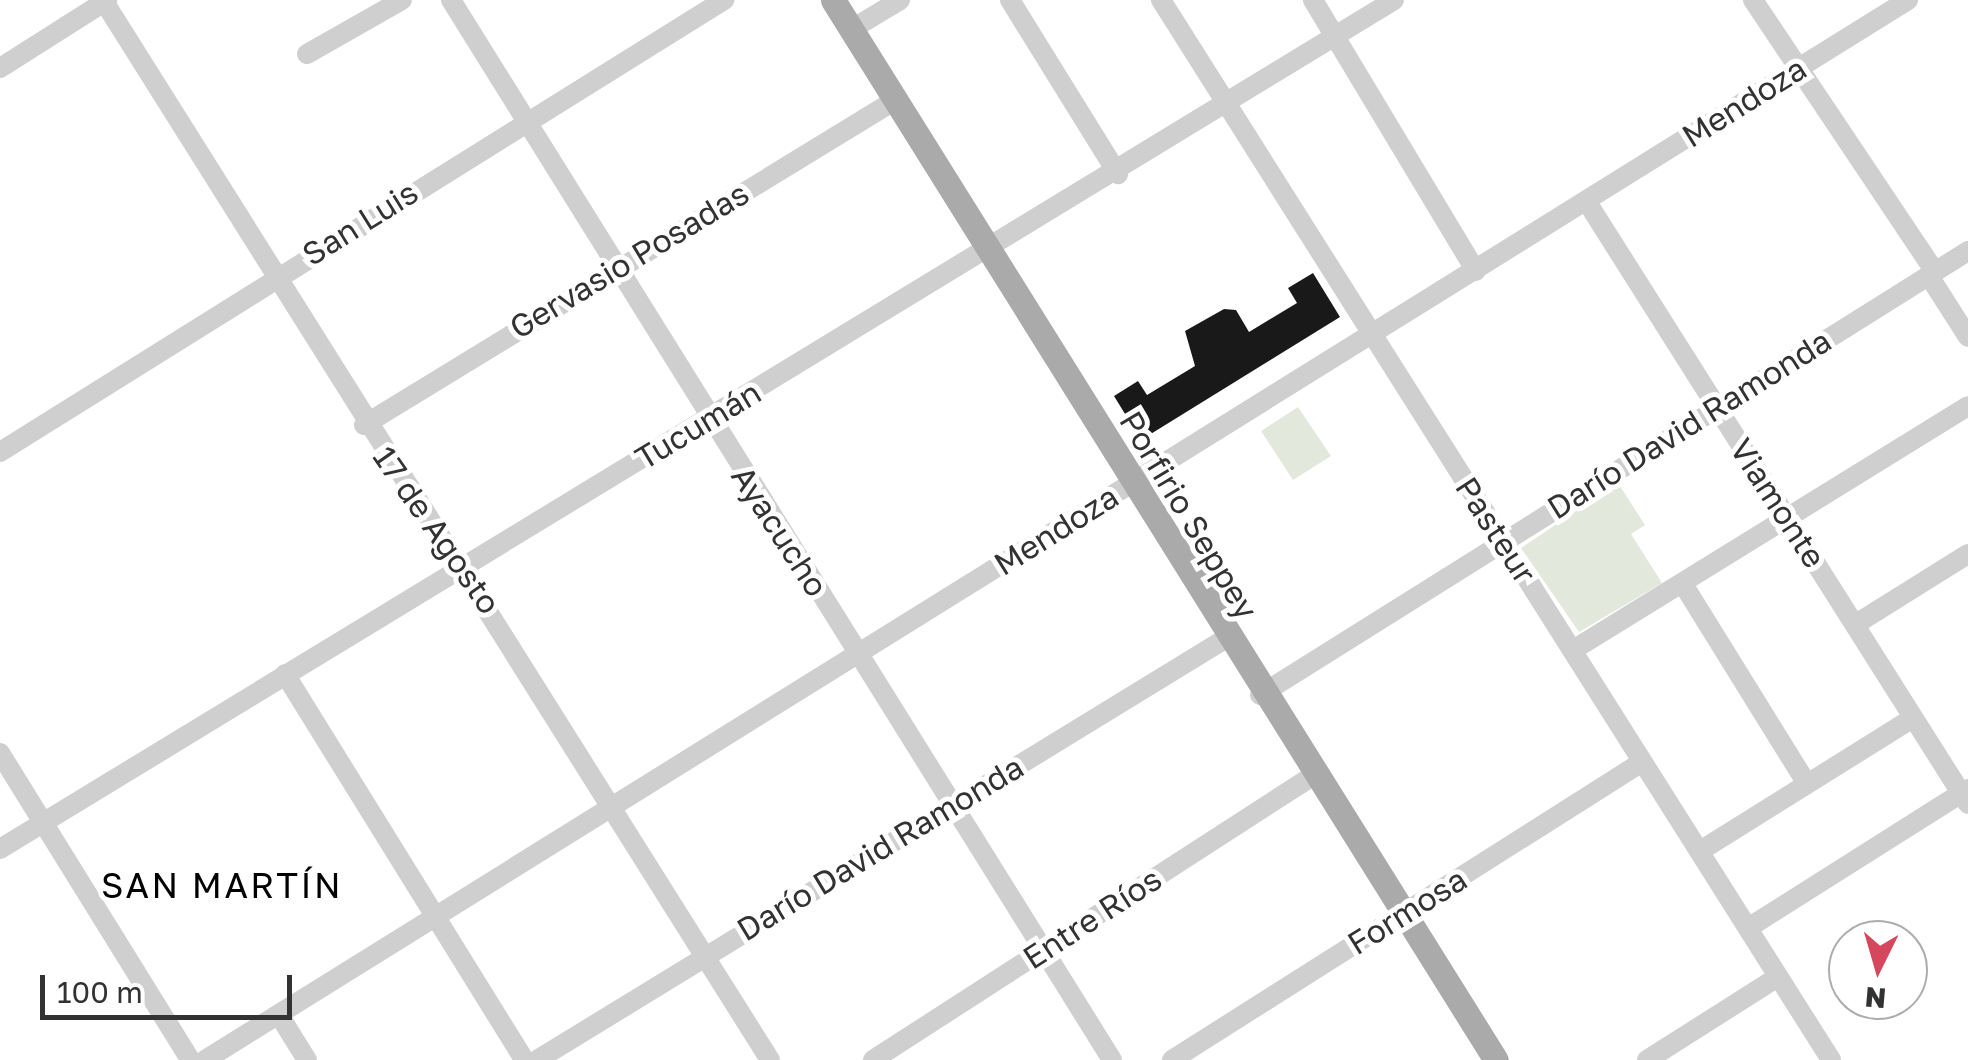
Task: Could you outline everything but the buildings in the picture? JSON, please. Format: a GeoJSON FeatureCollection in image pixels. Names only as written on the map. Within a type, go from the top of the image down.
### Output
{"type":"FeatureCollection","features":[{"type":"Feature","properties":{"kind":"main road","name":"Porfirio Seppey"},"geometry":{"type":"LineString","coordinates":[[833,0],[1133,482],[1225,639],[1403,913],[1490,1058]]}},
{"type":"Feature","properties":{"kind":"street"},"geometry":{"type":"LineString","coordinates":[[307,54],[402,0]]}},
{"type":"Feature","properties":{"kind":"street","name":"Ayacucho"},"geometry":{"type":"LineString","coordinates":[[451,0],[522,122],[707,419],[956,800],[1112,1060]]}},
{"type":"Feature","properties":{"kind":"street","name":"San Luis"},"geometry":{"type":"LineString","coordinates":[[0,452],[272,278],[724,0]]}},
{"type":"Feature","properties":{"kind":"street"},"geometry":{"type":"LineString","coordinates":[[852,30],[900,0]]}},
{"type":"Feature","properties":{"kind":"street"},"geometry":{"type":"LineString","coordinates":[[1010,0],[1118,174]]}},
{"type":"Feature","properties":{"kind":"street","name":"Pasteur"},"geometry":{"type":"LineString","coordinates":[[1161,0],[1830,1060]]}},
{"type":"Feature","properties":{"kind":"street"},"geometry":{"type":"LineString","coordinates":[[1313,0],[1476,271]]}},
{"type":"Feature","properties":{"kind":"street","name":"Tucumán"},"geometry":{"type":"LineString","coordinates":[[0,849],[707,419],[991,253],[1394,0]]}},
{"type":"Feature","properties":{"kind":"street"},"geometry":{"type":"LineString","coordinates":[[1753,0],[1932,274],[1968,336]]}},
{"type":"Feature","properties":{"kind":"street","name":"Mendoza"},"geometry":{"type":"LineString","coordinates":[[205,1060],[434,912],[1372,336],[1908,0]]}},
{"type":"Feature","properties":{"kind":"street"},"geometry":{"type":"LineString","coordinates":[[0,68],[105,1]]}},
{"type":"Feature","properties":{"kind":"street","name":"17 de Agosto"},"geometry":{"type":"LineString","coordinates":[[105,1],[364,425],[465,565],[614,800],[770,1060]]}},
{"type":"Feature","properties":{"kind":"street","name":"Gervasio Posadas"},"geometry":{"type":"LineString","coordinates":[[364,425],[612,267],[897,99]]}},
{"type":"Feature","properties":{"kind":"street","name":"Viamonte"},"geometry":{"type":"LineString","coordinates":[[1587,202],[1966,796]]}},
{"type":"Feature","properties":{"kind":"street","name":"Darío David Ramonda"},"geometry":{"type":"LineString","coordinates":[[1260,695],[1968,251]]}},
{"type":"Feature","properties":{"kind":"street"},"geometry":{"type":"LineString","coordinates":[[1573,650],[1968,406]]}},
{"type":"Feature","properties":{"kind":"street"},"geometry":{"type":"LineString","coordinates":[[1856,624],[1968,554]]}},
{"type":"Feature","properties":{"kind":"street"},"geometry":{"type":"LineString","coordinates":[[1682,584],[1807,784]]}},
{"type":"Feature","properties":{"kind":"street","name":"Darío David Ramonda"},"geometry":{"type":"LineString","coordinates":[[536,1060],[1225,639]]}},
{"type":"Feature","properties":{"kind":"street"},"geometry":{"type":"LineString","coordinates":[[285,674],[524,1060]]}},
{"type":"Feature","properties":{"kind":"street"},"geometry":{"type":"LineString","coordinates":[[1700,851],[1913,718]]}},
{"type":"Feature","properties":{"kind":"street"},"geometry":{"type":"LineString","coordinates":[[0,753],[190,1060]]}},
{"type":"Feature","properties":{"kind":"street","name":"Formosa"},"geometry":{"type":"LineString","coordinates":[[1172,1060],[1642,762]]}},
{"type":"Feature","properties":{"kind":"street","name":"Entre Ríos"},"geometry":{"type":"LineString","coordinates":[[873,1060],[1311,776]]}},
{"type":"Feature","properties":{"kind":"street"},"geometry":{"type":"LineString","coordinates":[[1748,928],[1966,796]]}},
{"type":"Feature","properties":{"kind":"street"},"geometry":{"type":"LineString","coordinates":[[1647,1060],[1778,977]]}},
{"type":"Feature","properties":{"kind":"street"},"geometry":{"type":"LineString","coordinates":[[279,1015],[307,1060]]}},
{"type":"Feature","properties":{"kind":"shaded area"},"geometry":{"type":"Polygon","coordinates":[[[1298,407],[1331,456],[1293,480],[1261,431],[1298,407]]]}},
{"type":"Feature","properties":{"kind":"shaded area"},"geometry":{"type":"Polygon","coordinates":[[[1618,483],[1645,525],[1631,534],[1662,583],[1579,632],[1521,548],[1618,483]]]}},
{"type":"Feature","properties":{"kind":"district","name":"SAN MARTÍN"},"geometry":{"type":"Point","coordinates":[222,885]}}]}
